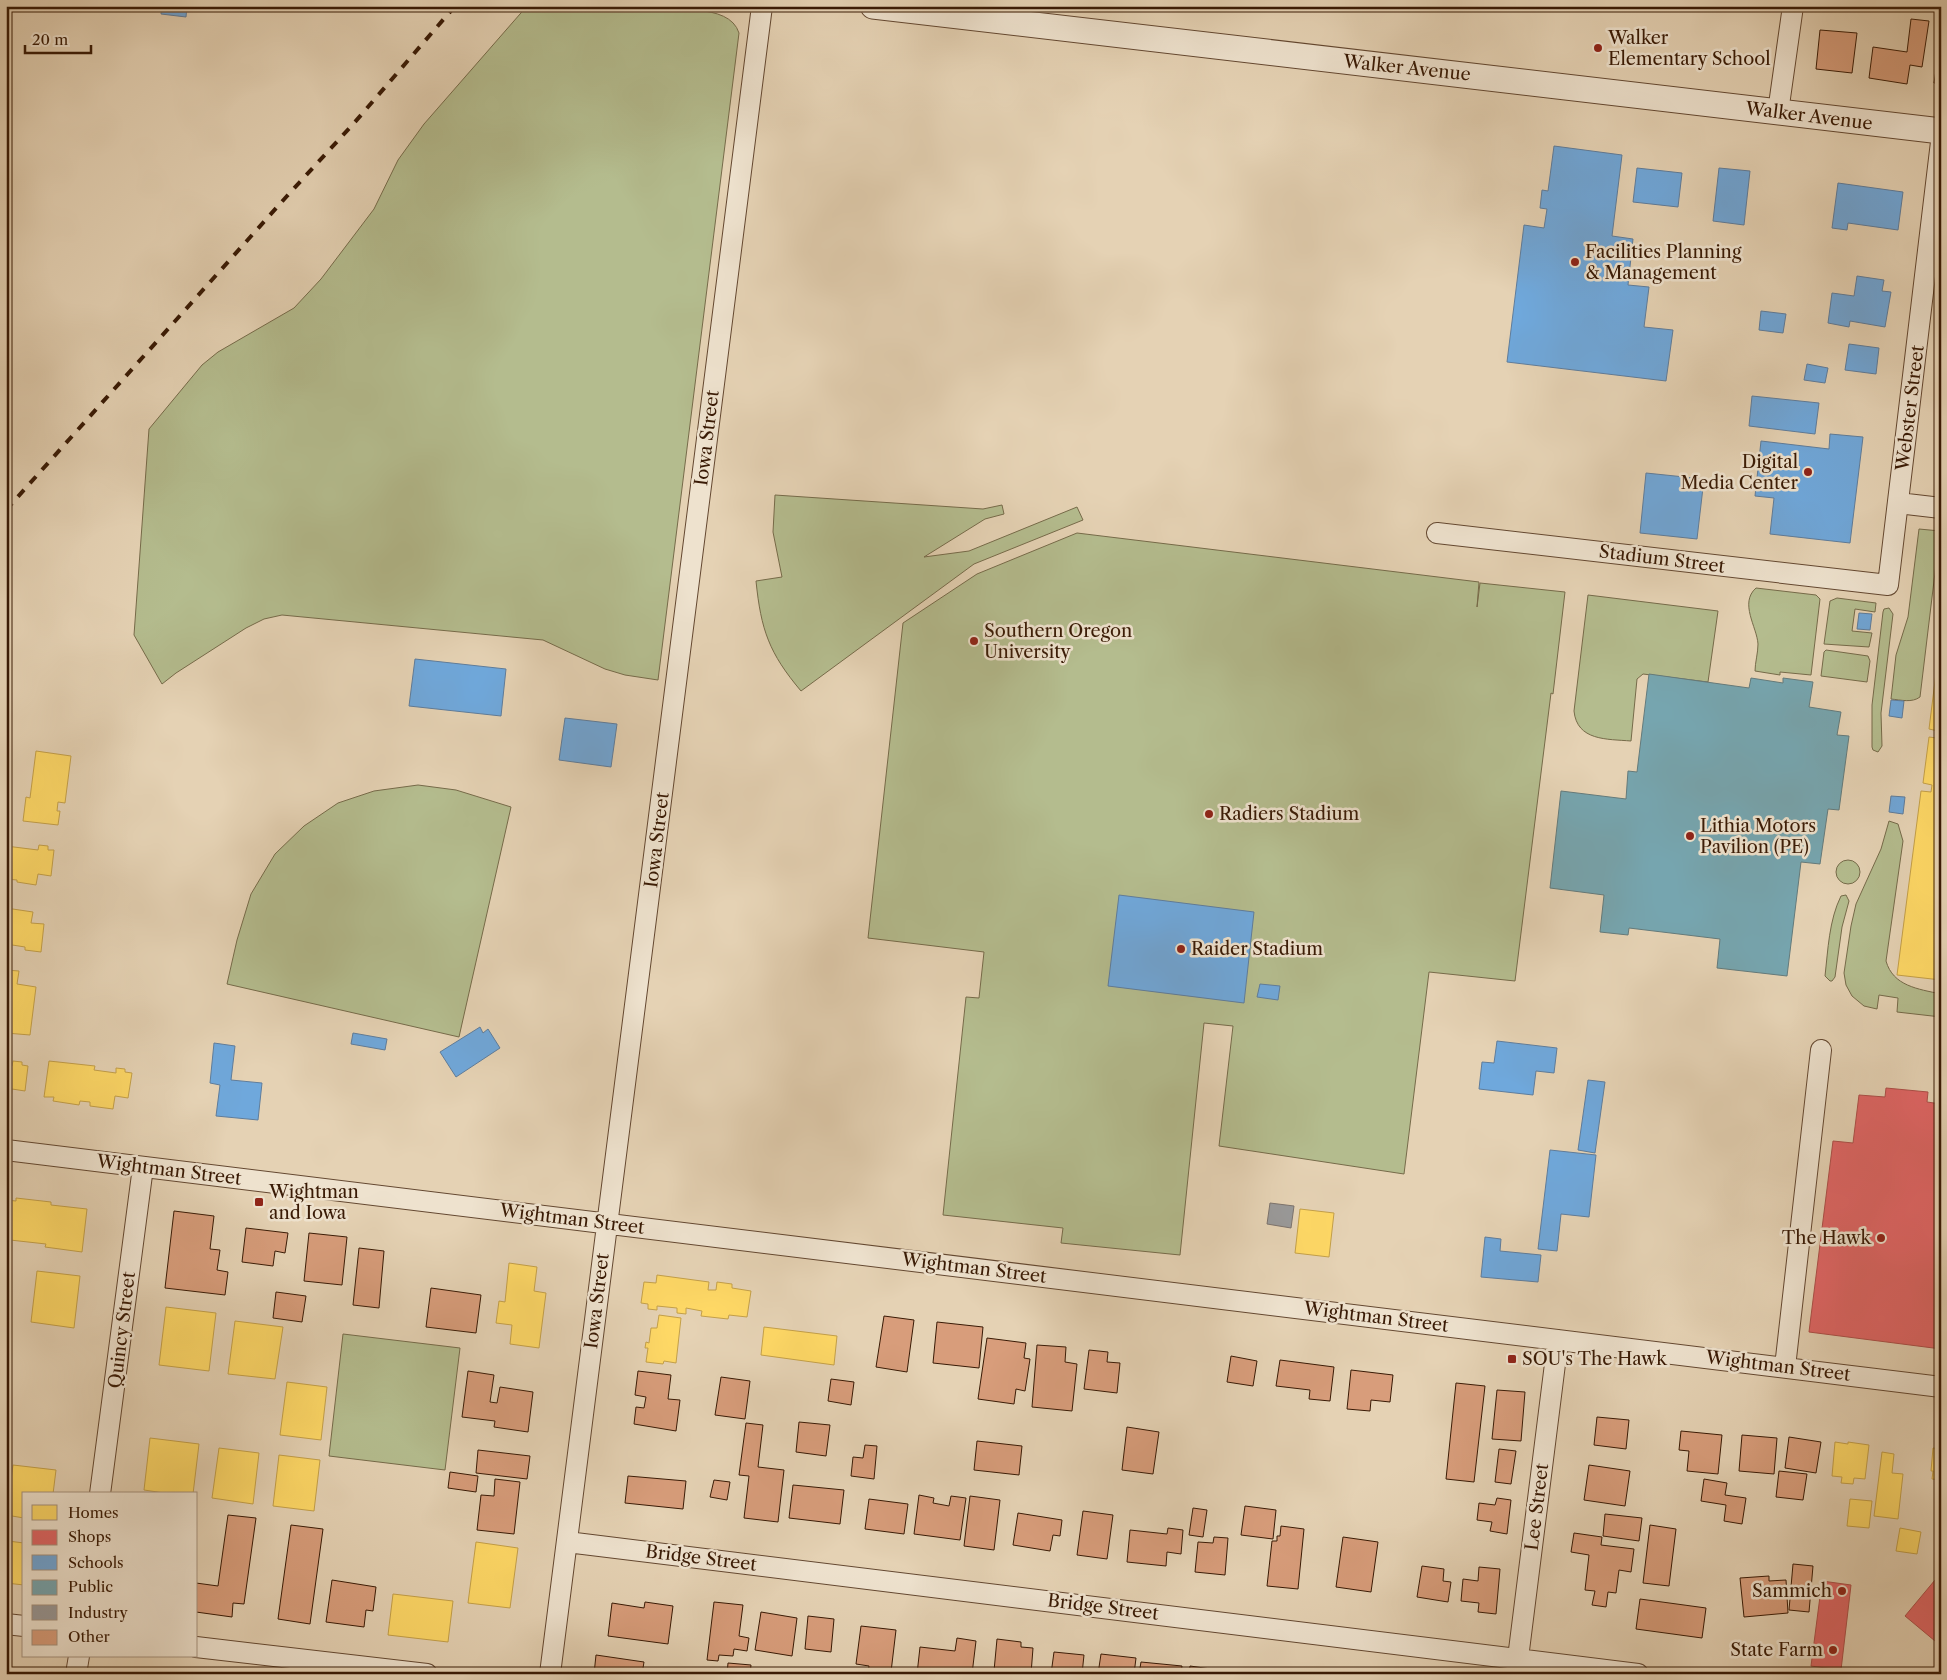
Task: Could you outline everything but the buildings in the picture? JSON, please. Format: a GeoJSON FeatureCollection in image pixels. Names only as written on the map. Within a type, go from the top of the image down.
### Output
{"type":"FeatureCollection","features":[{"type":"Feature","properties":{"kind":"street","name":"Iowa Street"},"geometry":{"type":"LineString","coordinates":[[550,1674],[629,1065],[762,6]]}},
{"type":"Feature","properties":{"kind":"street","name":"Walker Avenue"},"geometry":{"type":"LineString","coordinates":[[874,6],[1941,131]]}},
{"type":"Feature","properties":{"kind":"street"},"geometry":{"type":"LineString","coordinates":[[1778,112],[1793,6]]}},
{"type":"Feature","properties":{"kind":"street","name":"Webster Street"},"geometry":{"type":"LineString","coordinates":[[1888,585],[1941,142]]}},
{"type":"Feature","properties":{"kind":"street"},"geometry":{"type":"LineString","coordinates":[[1898,503],[1941,508]]}},
{"type":"Feature","properties":{"kind":"street","name":"Stadium Street"},"geometry":{"type":"LineString","coordinates":[[1436,533],[1888,585]]}},
{"type":"Feature","properties":{"kind":"street"},"geometry":{"type":"LineString","coordinates":[[1785,1367],[1822,1050]]}},
{"type":"Feature","properties":{"kind":"street","name":"Wightman Street"},"geometry":{"type":"LineString","coordinates":[[6,1150],[1941,1387]]}},
{"type":"Feature","properties":{"kind":"street","name":"Quincy Street"},"geometry":{"type":"LineString","coordinates":[[100,1492],[143,1167]]}},
{"type":"Feature","properties":{"kind":"street","name":"Lee Street"},"geometry":{"type":"LineString","coordinates":[[1517,1666],[1558,1340]]}},
{"type":"Feature","properties":{"kind":"street","name":"Bridge Street"},"geometry":{"type":"LineString","coordinates":[[567,1542],[1517,1666],[1638,1674]]}},
{"type":"Feature","properties":{"kind":"street"},"geometry":{"type":"LineString","coordinates":[[6,1624],[22,1626]]}},
{"type":"Feature","properties":{"kind":"street"},"geometry":{"type":"LineString","coordinates":[[198,1647],[427,1674]]}},
{"type":"Feature","properties":{"kind":"street"},"geometry":{"type":"LineString","coordinates":[[76,1674],[79,1658]]}},
{"type":"Feature","properties":{"kind":"green space"},"geometry":{"type":"Polygon","coordinates":[[[527,6],[643,6],[697,10],[723,16],[733,23],[739,33],[658,680],[625,675],[605,669],[543,640],[282,615],[264,619],[246,628],[162,684],[134,635],[149,429],[202,365],[218,352],[294,308],[321,279],[374,209],[398,160],[424,124],[527,6]]]}},
{"type":"Feature","properties":{"kind":"green space"},"geometry":{"type":"Polygon","coordinates":[[[775,495],[983,509],[1002,505],[1004,514],[985,519],[924,557],[969,551],[1077,507],[1083,520],[974,564],[801,691],[781,665],[768,640],[758,598],[756,581],[782,577],[773,532],[775,495]]]}},
{"type":"Feature","properties":{"kind":"green space"},"geometry":{"type":"Polygon","coordinates":[[[1919,529],[1940,531],[1920,697],[1910,701],[1891,699],[1896,655],[1908,617],[1919,529]]]}},
{"type":"Feature","properties":{"kind":"green space","name":"Radiers Stadium"},"geometry":{"type":"Polygon","coordinates":[[[1077,533],[1479,582],[1477,607],[1480,583],[1565,592],[1515,981],[1429,972],[1404,1174],[1219,1146],[1233,1026],[1204,1023],[1180,1255],[1061,1243],[1063,1228],[943,1215],[966,997],[979,998],[984,952],[868,938],[903,623],[977,574],[1077,533]]]}},
{"type":"Feature","properties":{"kind":"green space"},"geometry":{"type":"Polygon","coordinates":[[[1756,588],[1816,595],[1820,599],[1811,675],[1780,672],[1780,675],[1755,671],[1758,644],[1750,615],[1749,601],[1751,594],[1756,588]]]}},
{"type":"Feature","properties":{"kind":"green space"},"geometry":{"type":"Polygon","coordinates":[[[1588,595],[1718,611],[1708,682],[1643,674],[1637,679],[1631,741],[1603,739],[1587,733],[1576,721],[1574,711],[1588,595]]]}},
{"type":"Feature","properties":{"kind":"green space"},"geometry":{"type":"Polygon","coordinates":[[[1837,598],[1876,603],[1875,612],[1855,609],[1852,631],[1872,633],[1869,647],[1824,644],[1830,601],[1837,598]]]}},
{"type":"Feature","properties":{"kind":"green space"},"geometry":{"type":"Polygon","coordinates":[[[1889,608],[1893,614],[1881,713],[1882,746],[1878,752],[1873,750],[1872,747],[1872,705],[1883,612],[1884,609],[1889,608]]]}},
{"type":"Feature","properties":{"kind":"green space"},"geometry":{"type":"Polygon","coordinates":[[[1826,650],[1868,656],[1870,661],[1867,682],[1821,676],[1824,652],[1826,650]]]}},
{"type":"Feature","properties":{"kind":"green space"},"geometry":{"type":"Polygon","coordinates":[[[418,785],[456,790],[511,807],[459,1037],[227,984],[237,940],[251,894],[275,854],[304,826],[338,803],[374,791],[418,785]]]}},
{"type":"Feature","properties":{"kind":"green space"},"geometry":{"type":"Polygon","coordinates":[[[1889,821],[1898,824],[1903,841],[1886,961],[1889,969],[1900,981],[1915,988],[1941,994],[1941,1017],[1897,1012],[1898,998],[1879,995],[1877,1009],[1864,1006],[1852,996],[1846,985],[1844,973],[1856,904],[1881,849],[1889,821]]]}},
{"type":"Feature","properties":{"kind":"green space"},"geometry":{"type":"Polygon","coordinates":[[[1848,860],[1853,861],[1859,867],[1859,877],[1853,883],[1848,884],[1843,883],[1837,877],[1836,872],[1837,867],[1843,861],[1848,860]]]}},
{"type":"Feature","properties":{"kind":"green space"},"geometry":{"type":"Polygon","coordinates":[[[1846,895],[1849,901],[1842,927],[1835,977],[1830,981],[1825,976],[1831,925],[1841,896],[1846,895]]]}},
{"type":"Feature","properties":{"kind":"green space"},"geometry":{"type":"Polygon","coordinates":[[[343,1334],[460,1348],[445,1470],[329,1456],[343,1334]]]}},
{"type":"Feature","properties":{"kind":"railway"},"geometry":{"type":"LineString","coordinates":[[6,510],[355,122],[455,6]]}},
{"type":"Feature","properties":{"kind":"place","name":"Walker Elementary School"},"geometry":{"type":"Point","coordinates":[1598,48]}},
{"type":"Feature","properties":{"kind":"place","name":"Facilities Planning & Management"},"geometry":{"type":"Point","coordinates":[1575,262]}},
{"type":"Feature","properties":{"kind":"place","name":"Digital Media Center"},"geometry":{"type":"Point","coordinates":[1808,472]}},
{"type":"Feature","properties":{"kind":"place","name":"Southern Oregon University"},"geometry":{"type":"Point","coordinates":[974,641]}},
{"type":"Feature","properties":{"kind":"place","name":"Radiers Stadium"},"geometry":{"type":"Point","coordinates":[1209,814]}},
{"type":"Feature","properties":{"kind":"place","name":"Lithia Motors Pavilion (PE)"},"geometry":{"type":"Point","coordinates":[1690,836]}},
{"type":"Feature","properties":{"kind":"place","name":"Raider Stadium"},"geometry":{"type":"Point","coordinates":[1181,949]}},
{"type":"Feature","properties":{"kind":"place","name":"Wightman and Iowa"},"geometry":{"type":"Point","coordinates":[259,1202]}},
{"type":"Feature","properties":{"kind":"place","name":"The Hawk"},"geometry":{"type":"Point","coordinates":[1881,1238]}},
{"type":"Feature","properties":{"kind":"place","name":"SOU's The Hawk"},"geometry":{"type":"Point","coordinates":[1512,1359]}},
{"type":"Feature","properties":{"kind":"place","name":"Sammich"},"geometry":{"type":"Point","coordinates":[1842,1591]}},
{"type":"Feature","properties":{"kind":"place","name":"State Farm"},"geometry":{"type":"Point","coordinates":[1833,1650]}}]}
